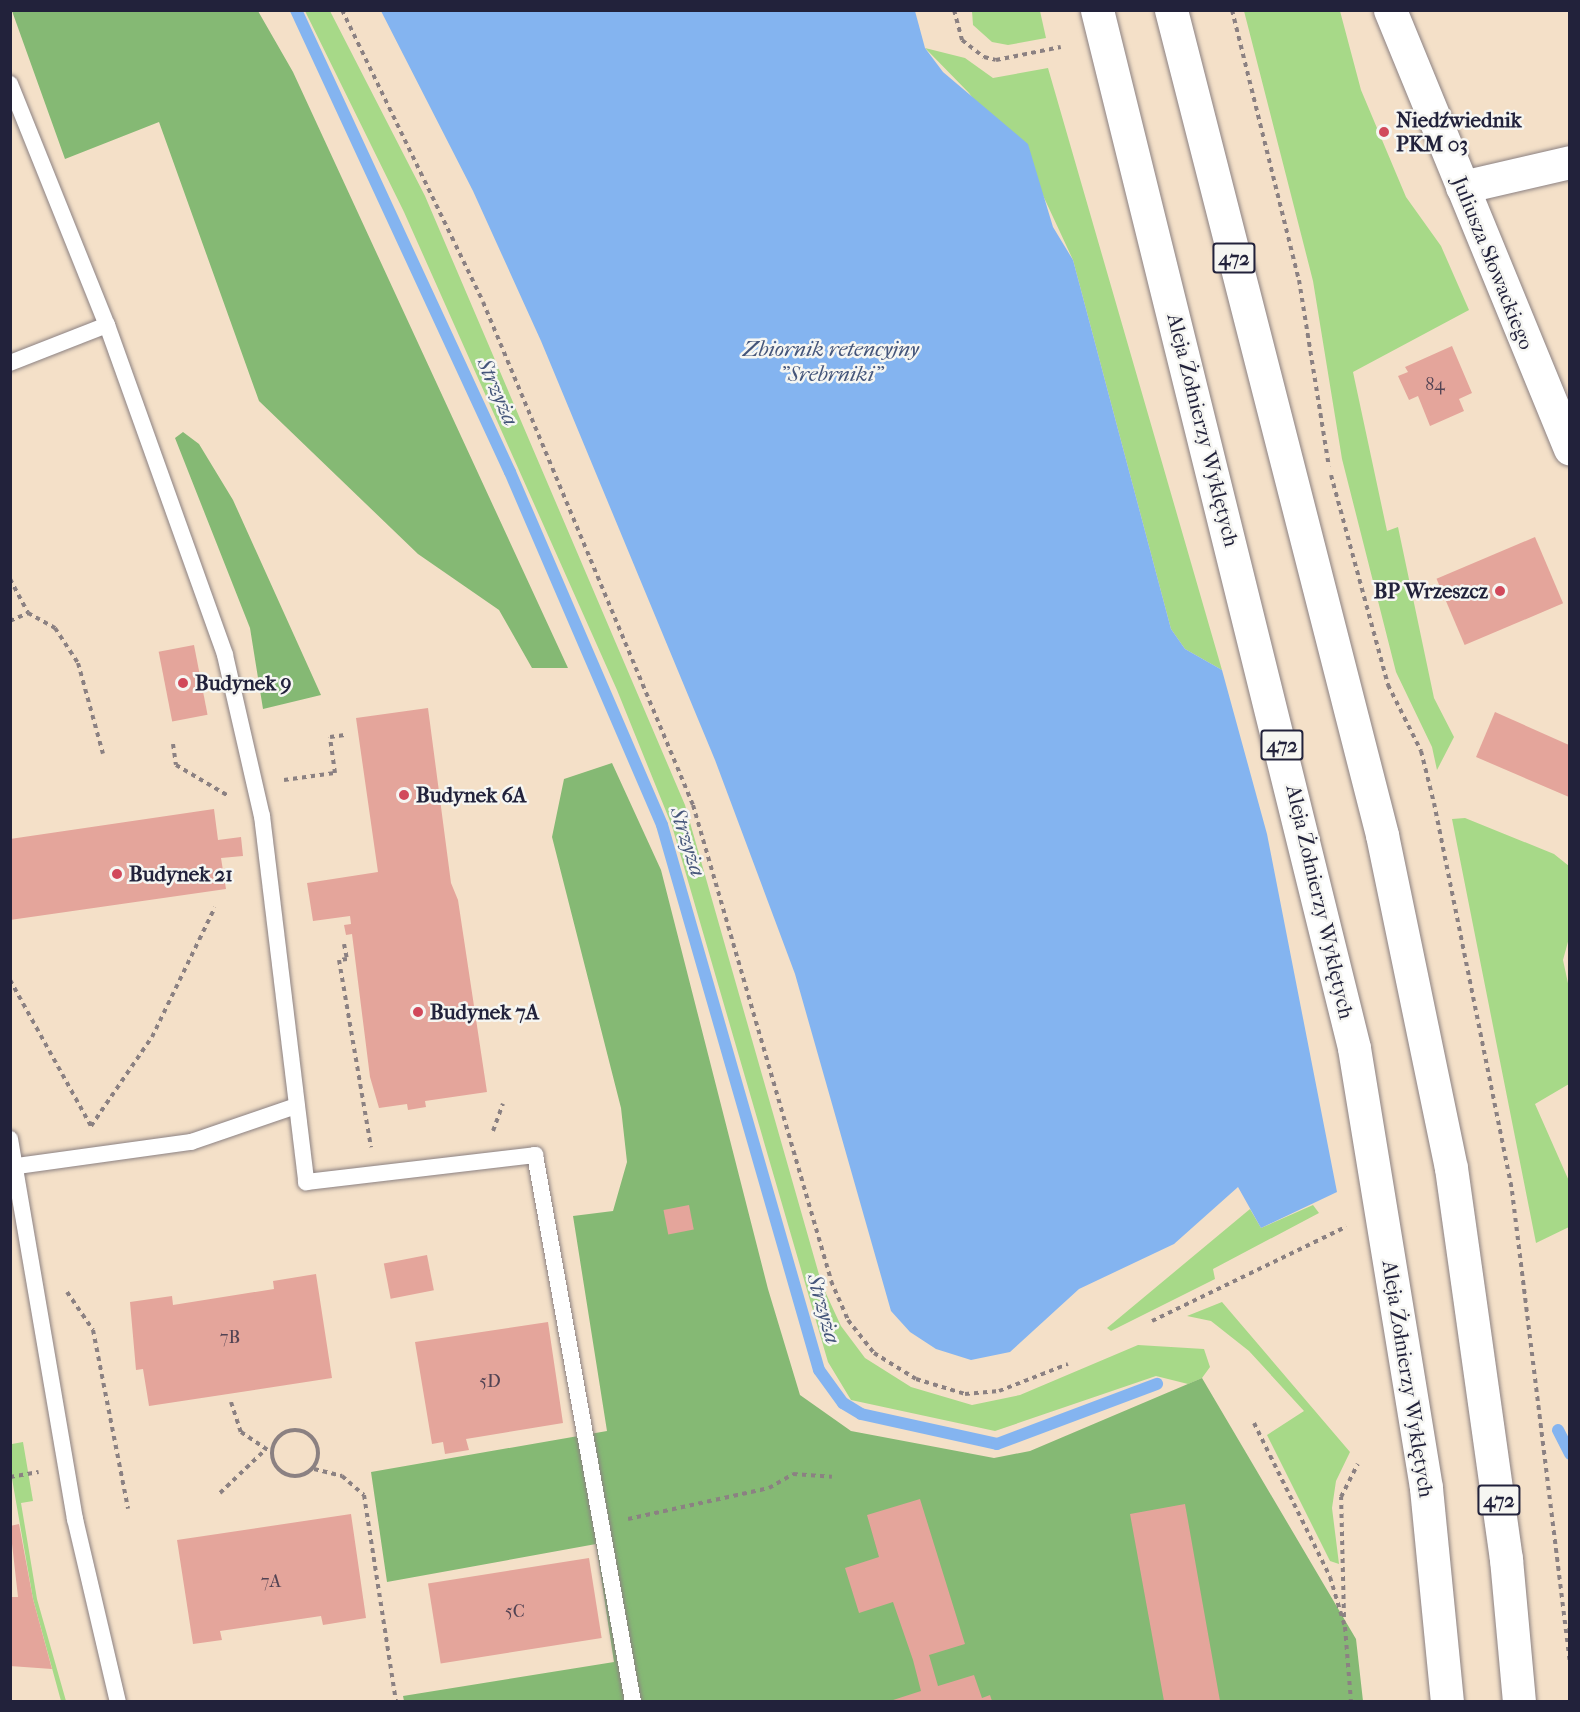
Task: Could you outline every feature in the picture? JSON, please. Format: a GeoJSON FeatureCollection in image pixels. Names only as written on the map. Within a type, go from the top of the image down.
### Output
{"type":"FeatureCollection","features":[{"type":"Feature","properties":{"kind":"main road","name":"Aleja Żołnierzy Wyklętych"},"geometry":{"type":"LineString","coordinates":[[1097,10],[1354,1048],[1426,1488],[1447,1701]]}},
{"type":"Feature","properties":{"kind":"main road","name":"472"},"geometry":{"type":"LineString","coordinates":[[1171,10],[1382,835],[1444,1133],[1473,1299],[1519,1701]]}},
{"type":"Feature","properties":{"kind":"main road","name":"Juliusza Słowackiego"},"geometry":{"type":"LineString","coordinates":[[1390,10],[1569,448]]}},
{"type":"Feature","properties":{"kind":"main road"},"geometry":{"type":"LineString","coordinates":[[1462,187],[1569,162]]}},
{"type":"Feature","properties":{"kind":"lane"},"geometry":{"type":"LineString","coordinates":[[10,84],[107,325],[205,590],[262,816],[306,1182],[535,1155],[604,1525],[633,1701]]}},
{"type":"Feature","properties":{"kind":"lane"},"geometry":{"type":"LineString","coordinates":[[10,363],[107,325]]}},
{"type":"Feature","properties":{"kind":"lane"},"geometry":{"type":"LineString","coordinates":[[13,1167],[191,1142],[296,1106]]}},
{"type":"Feature","properties":{"kind":"lane"},"geometry":{"type":"LineString","coordinates":[[10,1139],[75,1519],[118,1701]]}},
{"type":"Feature","properties":{"kind":"path"},"geometry":{"type":"LineString","coordinates":[[342,10],[483,302],[693,805],[831,1281],[848,1320],[874,1353],[916,1379],[965,1394],[999,1391],[1068,1364]]}},
{"type":"Feature","properties":{"kind":"path"},"geometry":{"type":"LineString","coordinates":[[954,10],[962,40],[984,57],[996,60],[1060,47]]}},
{"type":"Feature","properties":{"kind":"path"},"geometry":{"type":"LineString","coordinates":[[10,579],[28,613],[55,628],[78,663],[103,754]]}},
{"type":"Feature","properties":{"kind":"path"},"geometry":{"type":"LineString","coordinates":[[10,621],[28,613]]}},
{"type":"Feature","properties":{"kind":"path"},"geometry":{"type":"LineString","coordinates":[[276,781],[336,773],[330,737],[345,735]]}},
{"type":"Feature","properties":{"kind":"path"},"geometry":{"type":"LineString","coordinates":[[173,744],[176,765],[262,816]]}},
{"type":"Feature","properties":{"kind":"path"},"geometry":{"type":"LineString","coordinates":[[10,980],[91,1126],[152,1037],[192,963],[215,907]]}},
{"type":"Feature","properties":{"kind":"path"},"geometry":{"type":"LineString","coordinates":[[344,944],[346,959],[339,960],[372,1154]]}},
{"type":"Feature","properties":{"kind":"path"},"geometry":{"type":"LineString","coordinates":[[1152,1321],[1344,1228]]}},
{"type":"Feature","properties":{"kind":"path"},"geometry":{"type":"LineString","coordinates":[[60,1283],[93,1330],[128,1509]]}},
{"type":"Feature","properties":{"kind":"path"},"geometry":{"type":"LineString","coordinates":[[231,1402],[241,1432],[264,1451],[272,1453]]}},
{"type":"Feature","properties":{"kind":"path"},"geometry":{"type":"LineString","coordinates":[[1254,1423],[1330,1577],[1344,1627]]}},
{"type":"Feature","properties":{"kind":"path"},"geometry":{"type":"LineString","coordinates":[[314,1469],[318,1448],[304,1431],[282,1434],[272,1453],[275,1467],[287,1476],[301,1477],[314,1469],[342,1476],[364,1495],[396,1701]]}},
{"type":"Feature","properties":{"kind":"path"},"geometry":{"type":"LineString","coordinates":[[220,1493],[264,1451]]}},
{"type":"Feature","properties":{"kind":"path"},"geometry":{"type":"LineString","coordinates":[[1351,1701],[1344,1627],[1340,1508],[1346,1480],[1358,1464]]}},
{"type":"Feature","properties":{"kind":"path"},"geometry":{"type":"LineString","coordinates":[[604,1525],[769,1488],[793,1474],[832,1477]]}},
{"type":"Feature","properties":{"kind":"green space"},"geometry":{"type":"Polygon","coordinates":[[[12,11],[258,11],[293,72],[568,668],[532,668],[499,610],[418,554],[259,401],[159,122],[65,159],[12,11]]]}},
{"type":"Feature","properties":{"kind":"green space"},"geometry":{"type":"Polygon","coordinates":[[[305,11],[330,11],[425,196],[685,805],[822,1285],[841,1326],[865,1358],[911,1387],[972,1405],[1020,1395],[1138,1345],[1204,1349],[1210,1367],[1202,1378],[1188,1384],[1156,1376],[995,1431],[851,1400],[828,1362],[672,826],[617,690],[404,212],[305,11]]]}},
{"type":"Feature","properties":{"kind":"green space"},"geometry":{"type":"Polygon","coordinates":[[[972,11],[1040,11],[1046,38],[1008,45],[992,42],[973,25],[972,11]]]}},
{"type":"Feature","properties":{"kind":"green space"},"geometry":{"type":"Polygon","coordinates":[[[1244,11],[1340,11],[1361,90],[1406,197],[1441,246],[1469,310],[1353,372],[1387,531],[1398,527],[1434,698],[1454,737],[1437,770],[1432,747],[1396,672],[1342,459],[1313,281],[1244,11]]]}},
{"type":"Feature","properties":{"kind":"green space"},"geometry":{"type":"Polygon","coordinates":[[[925,48],[965,58],[993,78],[1048,68],[1222,670],[1185,649],[1171,629],[1073,260],[1040,189],[969,93],[925,48]]]}},
{"type":"Feature","properties":{"kind":"green space"},"geometry":{"type":"Polygon","coordinates":[[[183,432],[199,444],[233,500],[321,695],[263,709],[250,628],[175,438],[183,432]]]}},
{"type":"Feature","properties":{"kind":"green space"},"geometry":{"type":"Polygon","coordinates":[[[612,763],[661,870],[768,1289],[800,1395],[851,1431],[994,1458],[1030,1451],[1202,1378],[1356,1639],[1363,1701],[404,1701],[403,1696],[614,1662],[596,1544],[387,1582],[371,1472],[607,1431],[573,1216],[613,1211],[627,1162],[621,1108],[552,837],[564,779],[612,763]]]}},
{"type":"Feature","properties":{"kind":"green space"},"geometry":{"type":"Polygon","coordinates":[[[1465,818],[1554,854],[1569,866],[1569,938],[1563,960],[1569,988],[1569,1084],[1535,1104],[1569,1181],[1569,1227],[1536,1243],[1452,819],[1465,818]]]}},
{"type":"Feature","properties":{"kind":"green space"},"geometry":{"type":"Polygon","coordinates":[[[1313,1205],[1319,1213],[1213,1269],[1215,1279],[1111,1331],[1107,1328],[1250,1209],[1261,1228],[1313,1205]]]}},
{"type":"Feature","properties":{"kind":"green space"},"geometry":{"type":"Polygon","coordinates":[[[1222,1302],[1350,1452],[1336,1481],[1332,1508],[1339,1564],[1330,1561],[1267,1435],[1304,1411],[1249,1351],[1211,1321],[1187,1316],[1222,1302]]]}},
{"type":"Feature","properties":{"kind":"green space"},"geometry":{"type":"Polygon","coordinates":[[[10,1440],[12,1444],[23,1442],[33,1501],[21,1503],[37,1599],[66,1701],[61,1701],[33,1599],[11,1473],[10,1440]]]}},
{"type":"Feature","properties":{"kind":"water","name":"Zbiornik retencyjny \"Srebrniki\""},"geometry":{"type":"Polygon","coordinates":[[[381,11],[915,11],[925,48],[943,72],[1028,144],[1053,227],[1073,260],[1171,629],[1185,649],[1222,670],[1267,834],[1337,1192],[1261,1228],[1238,1187],[1174,1244],[1079,1289],[1010,1352],[971,1360],[936,1349],[910,1332],[891,1311],[795,974],[715,760],[541,341],[473,191],[381,11]]]}},
{"type":"Feature","properties":{"kind":"building"},"geometry":{"type":"Polygon","coordinates":[[[1452,346],[1472,393],[1459,399],[1464,411],[1430,426],[1418,396],[1409,400],[1398,376],[1408,372],[1405,367],[1452,346]]]}},
{"type":"Feature","properties":{"kind":"building","name":"BP Wrzeszcz"},"geometry":{"type":"Polygon","coordinates":[[[1535,537],[1563,603],[1465,645],[1437,579],[1535,537]]]}},
{"type":"Feature","properties":{"kind":"building","name":"Budynek 9"},"geometry":{"type":"Polygon","coordinates":[[[194,645],[208,715],[172,722],[159,652],[194,645]]]}},
{"type":"Feature","properties":{"kind":"building","name":"Budynek 7A"},"geometry":{"type":"Polygon","coordinates":[[[428,708],[451,883],[458,900],[487,1092],[425,1101],[426,1107],[408,1110],[407,1104],[379,1108],[370,1077],[352,934],[346,935],[344,925],[351,924],[350,916],[313,921],[307,883],[378,872],[356,718],[428,708]]]}},
{"type":"Feature","properties":{"kind":"building"},"geometry":{"type":"Polygon","coordinates":[[[1495,712],[1569,745],[1569,797],[1476,757],[1495,712]]]}},
{"type":"Feature","properties":{"kind":"building","name":"Budynek 21"},"geometry":{"type":"Polygon","coordinates":[[[214,809],[218,840],[241,837],[243,856],[221,858],[226,889],[10,920],[10,839],[214,809]]]}},
{"type":"Feature","properties":{"kind":"building"},"geometry":{"type":"Polygon","coordinates":[[[689,1205],[694,1230],[668,1235],[663,1210],[689,1205]]]}},
{"type":"Feature","properties":{"kind":"building"},"geometry":{"type":"Polygon","coordinates":[[[427,1255],[434,1290],[391,1299],[384,1263],[427,1255]]]}},
{"type":"Feature","properties":{"kind":"building"},"geometry":{"type":"Polygon","coordinates":[[[316,1274],[332,1378],[149,1406],[143,1369],[136,1370],[130,1302],[172,1296],[173,1305],[274,1289],[273,1281],[316,1274]]]}},
{"type":"Feature","properties":{"kind":"building"},"geometry":{"type":"Polygon","coordinates":[[[548,1322],[563,1423],[466,1439],[469,1450],[445,1454],[443,1442],[432,1444],[415,1342],[548,1322]]]}},
{"type":"Feature","properties":{"kind":"building"},"geometry":{"type":"Polygon","coordinates":[[[920,1499],[965,1644],[929,1655],[938,1686],[974,1675],[982,1698],[990,1695],[992,1701],[890,1701],[921,1691],[913,1660],[893,1602],[859,1613],[845,1568],[879,1557],[867,1515],[920,1499]]]}},
{"type":"Feature","properties":{"kind":"building"},"geometry":{"type":"Polygon","coordinates":[[[1185,1504],[1220,1701],[1164,1701],[1130,1514],[1185,1504]]]}},
{"type":"Feature","properties":{"kind":"building"},"geometry":{"type":"Polygon","coordinates":[[[351,1514],[366,1618],[323,1625],[321,1616],[220,1631],[222,1640],[193,1644],[177,1540],[351,1514]]]}},
{"type":"Feature","properties":{"kind":"building"},"geometry":{"type":"Polygon","coordinates":[[[19,1524],[33,1599],[52,1669],[10,1666],[10,1597],[18,1597],[10,1526],[19,1524]]]}},
{"type":"Feature","properties":{"kind":"building"},"geometry":{"type":"Polygon","coordinates":[[[589,1558],[602,1638],[441,1664],[428,1583],[589,1558]]]}},
{"type":"Feature","properties":{"kind":"waterway","name":"Strzyża"},"geometry":{"type":"LineString","coordinates":[[296,10],[510,472],[662,825],[819,1370],[843,1403],[861,1414],[997,1444],[1157,1384]]}},
{"type":"Feature","properties":{"kind":"waterway","name":"Strzyża"},"geometry":{"type":"LineString","coordinates":[[1558,1430],[1570,1454]]}},
{"type":"Feature","properties":{"kind":"place","name":"Niedźwiednik PKM 03"},"geometry":{"type":"Point","coordinates":[1384,132]}},
{"type":"Feature","properties":{"kind":"place","name":"BP Wrzeszcz"},"geometry":{"type":"Point","coordinates":[1500,591]}},
{"type":"Feature","properties":{"kind":"place","name":"Budynek 9"},"geometry":{"type":"Point","coordinates":[183,683]}},
{"type":"Feature","properties":{"kind":"place","name":"Budynek 6A"},"geometry":{"type":"Point","coordinates":[404,795]}},
{"type":"Feature","properties":{"kind":"place","name":"Budynek 21"},"geometry":{"type":"Point","coordinates":[117,874]}},
{"type":"Feature","properties":{"kind":"place","name":"Budynek 7A"},"geometry":{"type":"Point","coordinates":[418,1012]}}]}
